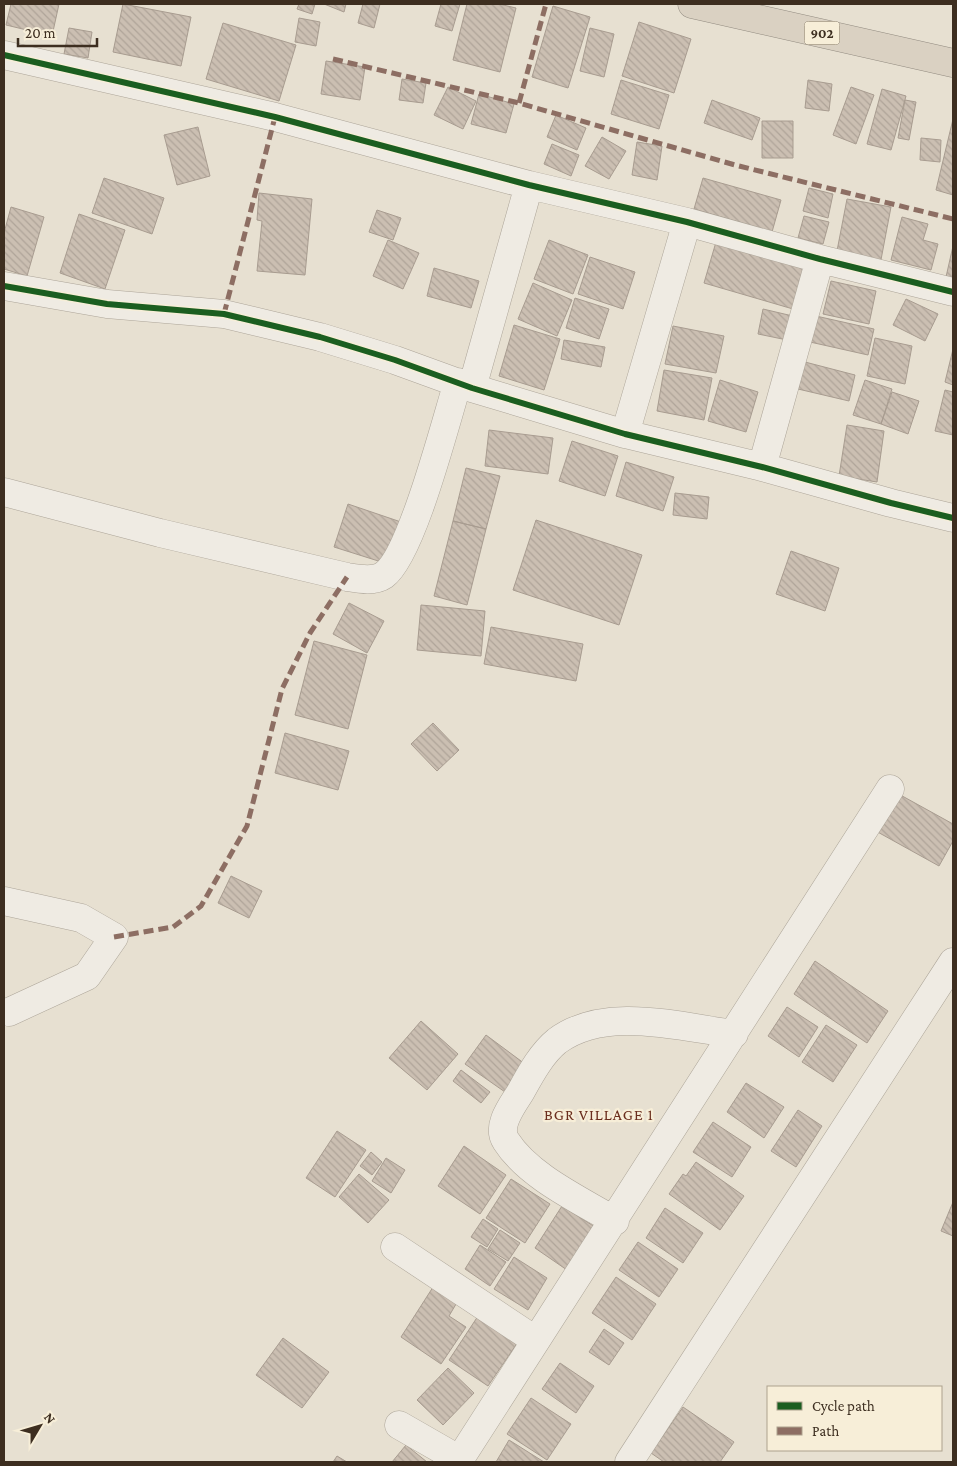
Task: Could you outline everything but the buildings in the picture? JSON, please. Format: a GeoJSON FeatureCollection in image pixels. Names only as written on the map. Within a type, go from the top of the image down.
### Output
{"type":"FeatureCollection","features":[{"type":"Feature","properties":{"kind":"highway","name":"902"},"geometry":{"type":"LineString","coordinates":[[692,4],[953,63]]}},
{"type":"Feature","properties":{"kind":"street"},"geometry":{"type":"LineString","coordinates":[[4,55],[275,117],[529,185],[687,222],[820,259],[953,292]]}},
{"type":"Feature","properties":{"kind":"street"},"geometry":{"type":"LineString","coordinates":[[4,492],[160,533],[347,577],[368,580],[383,576],[393,567],[413,525],[465,385],[529,185]]}},
{"type":"Feature","properties":{"kind":"street"},"geometry":{"type":"LineString","coordinates":[[624,434],[687,222]]}},
{"type":"Feature","properties":{"kind":"street"},"geometry":{"type":"LineString","coordinates":[[762,467],[820,259]]}},
{"type":"Feature","properties":{"kind":"street"},"geometry":{"type":"LineString","coordinates":[[4,286],[107,304],[224,314],[320,337],[395,360],[465,385],[624,434],[762,467],[891,504],[953,518]]}},
{"type":"Feature","properties":{"kind":"street"},"geometry":{"type":"LineString","coordinates":[[398,1424],[459,1461],[535,1340],[615,1221],[890,789]]}},
{"type":"Feature","properties":{"kind":"street"},"geometry":{"type":"LineString","coordinates":[[4,902],[81,918],[114,938],[87,976],[9,1012]]}},
{"type":"Feature","properties":{"kind":"street"},"geometry":{"type":"LineString","coordinates":[[629,1462],[953,962]]}},
{"type":"Feature","properties":{"kind":"street"},"geometry":{"type":"LineString","coordinates":[[615,1221],[535,1171],[517,1156],[504,1139],[503,1126],[510,1110],[539,1061],[557,1041],[582,1027],[621,1019],[734,1034]]}},
{"type":"Feature","properties":{"kind":"street"},"geometry":{"type":"LineString","coordinates":[[395,1247],[535,1340]]}},
{"type":"Feature","properties":{"kind":"marked path"},"geometry":{"type":"LineString","coordinates":[[519,103],[546,4]]}},
{"type":"Feature","properties":{"kind":"marked path"},"geometry":{"type":"LineString","coordinates":[[333,59],[515,102],[735,165],[953,219]]}},
{"type":"Feature","properties":{"kind":"marked path"},"geometry":{"type":"LineString","coordinates":[[224,314],[275,117]]}},
{"type":"Feature","properties":{"kind":"marked path"},"geometry":{"type":"LineString","coordinates":[[114,937],[173,927],[201,906],[247,826],[282,689],[310,633],[347,577]]}},
{"type":"Feature","properties":{"kind":"cycle path"},"geometry":{"type":"LineString","coordinates":[[4,55],[275,117],[529,185],[687,222],[820,259],[953,292]]}},
{"type":"Feature","properties":{"kind":"cycle path"},"geometry":{"type":"LineString","coordinates":[[4,286],[107,304],[224,314],[320,337],[395,360],[472,388],[625,434],[762,467],[891,503],[953,518]]}},
{"type":"Feature","properties":{"kind":"district","name":"BGR VILLAGE 1"},"geometry":{"type":"Point","coordinates":[599,1114]}}]}
